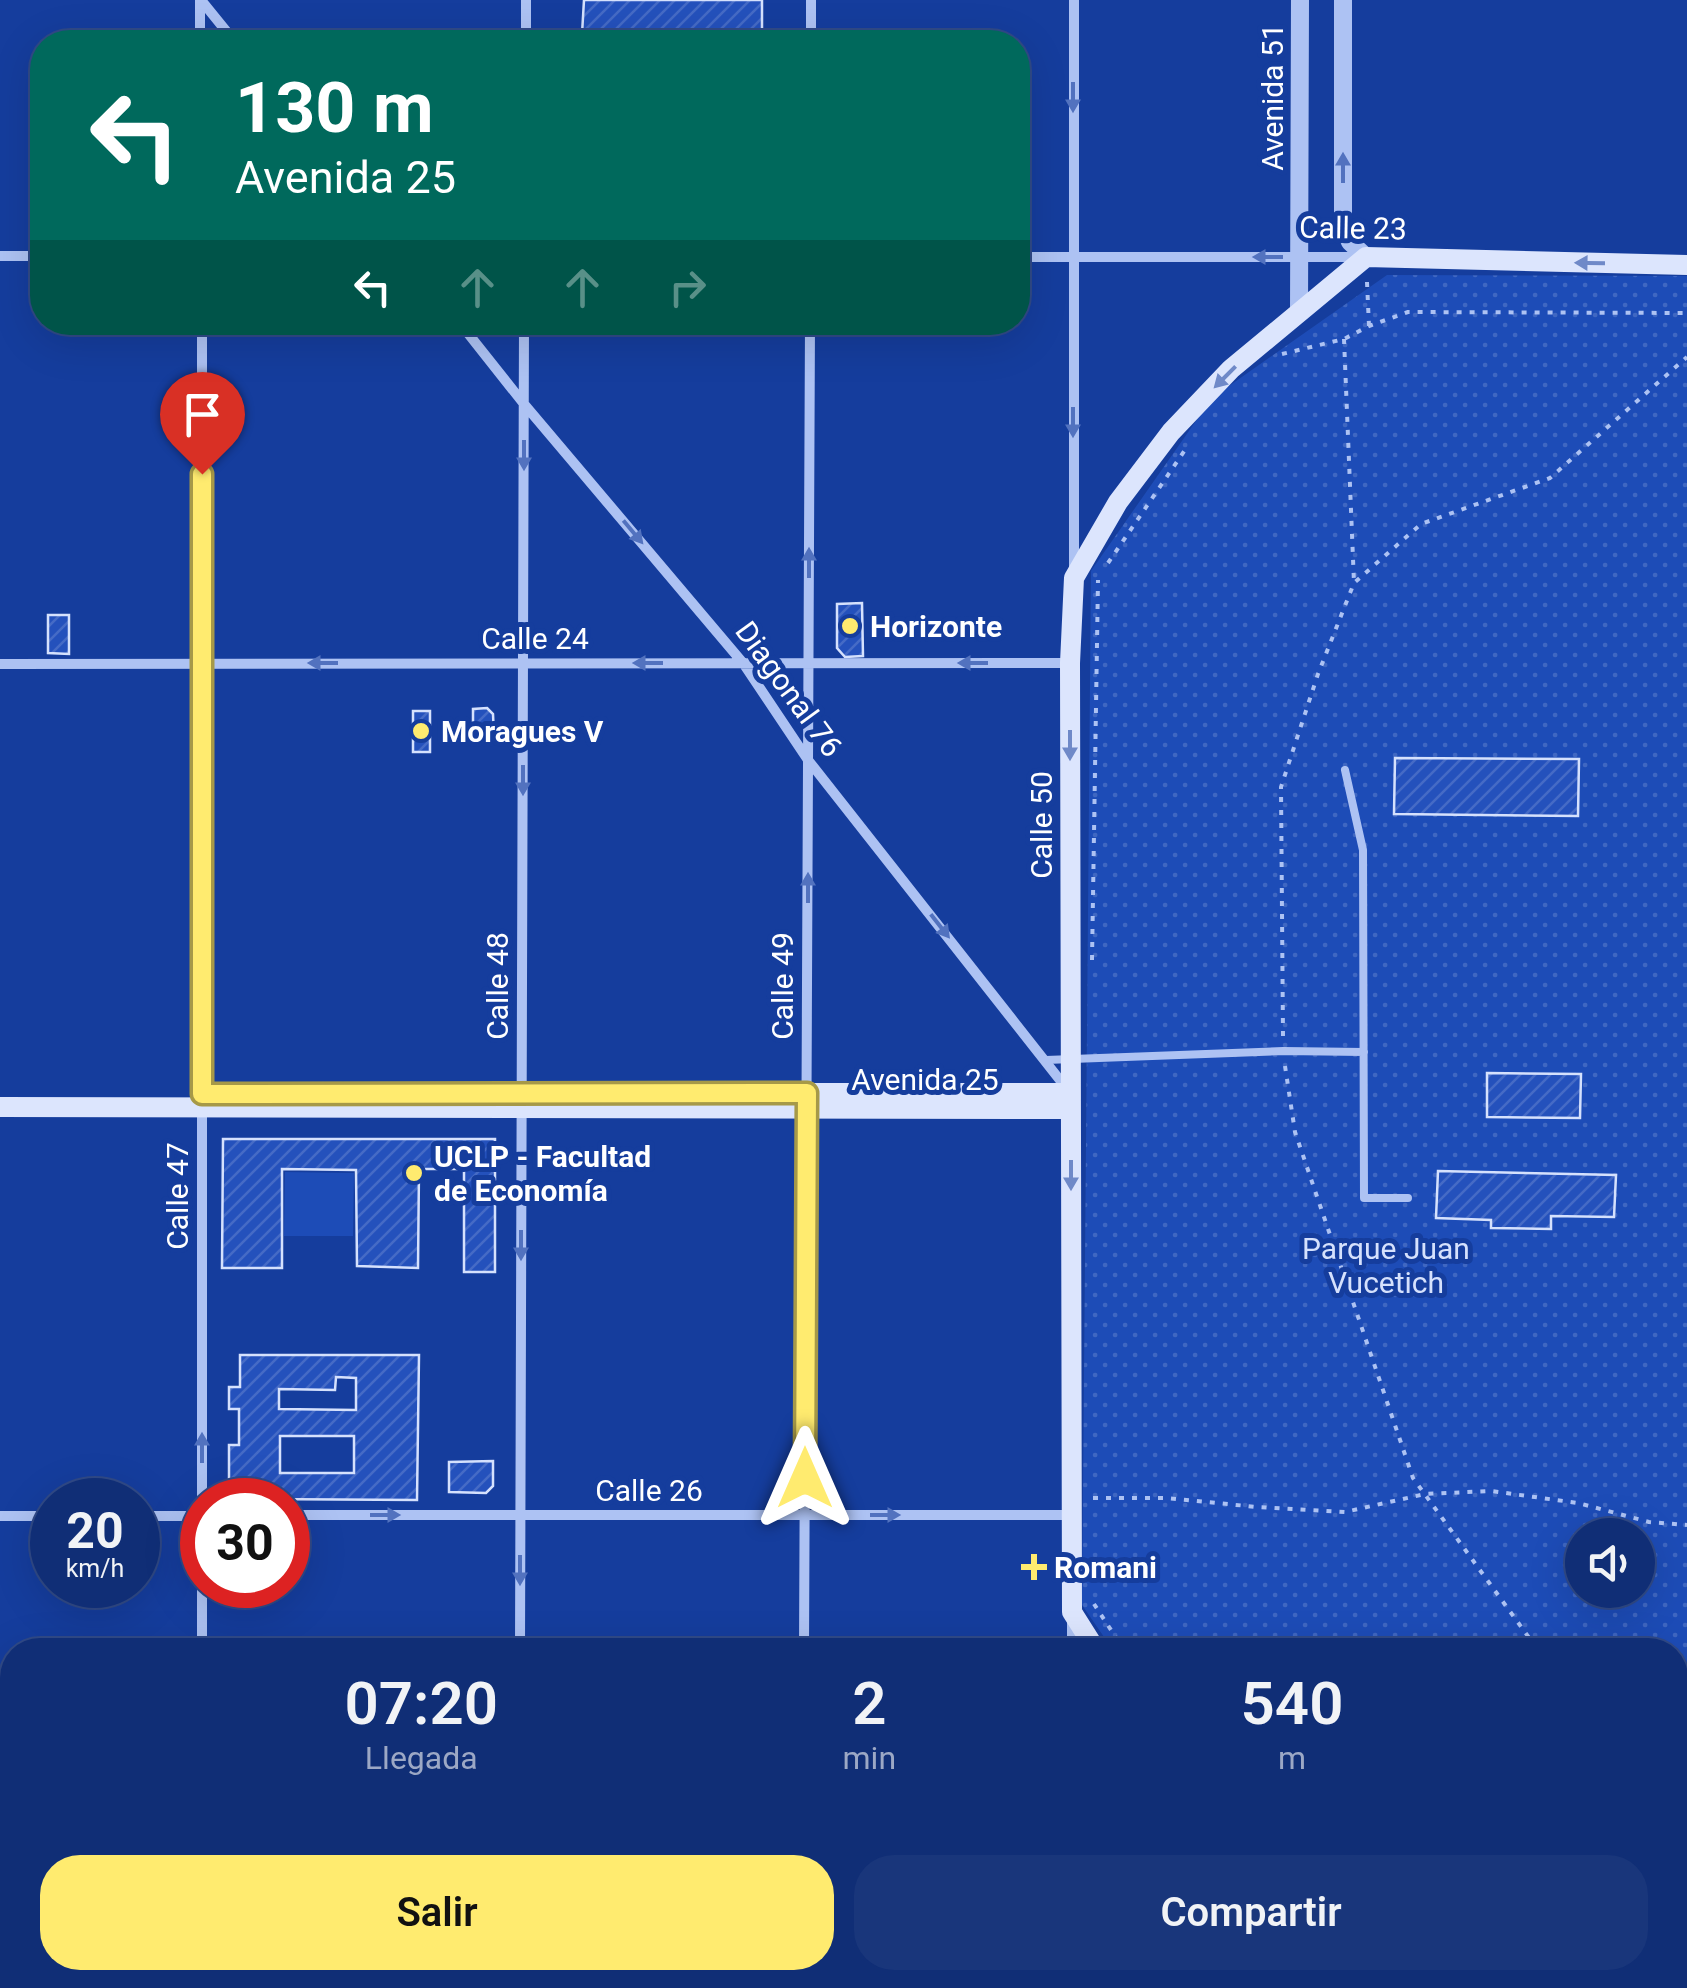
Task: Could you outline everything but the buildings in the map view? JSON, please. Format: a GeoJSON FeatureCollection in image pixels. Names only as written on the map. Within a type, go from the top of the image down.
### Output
{"type":"FeatureCollection","features":[{"type":"Feature","properties":{"kind":"main road","name":"Calle 23"},"geometry":{"type":"LineString","coordinates":[[1366,258],[1687,265]]}},
{"type":"Feature","properties":{"kind":"main road"},"geometry":{"type":"LineString","coordinates":[[1074,578],[1118,502],[1171,432],[1231,369],[1366,258]]}},
{"type":"Feature","properties":{"kind":"main road","name":"Calle 50"},"geometry":{"type":"LineString","coordinates":[[1072,1612],[1070,663],[1074,578]]}},
{"type":"Feature","properties":{"kind":"main road","name":"Avenida 25"},"geometry":{"type":"LineString","coordinates":[[0,1094],[202,1100],[1070,1101]]}},
{"type":"Feature","properties":{"kind":"main road","name":"Avenida 25"},"geometry":{"type":"LineString","coordinates":[[0,1107],[202,1100]]}},
{"type":"Feature","properties":{"kind":"main road"},"geometry":{"type":"LineString","coordinates":[[1072,1612],[1088,1638]]}},
{"type":"Feature","properties":{"kind":"street"},"geometry":{"type":"LineString","coordinates":[[200,0],[200,30]]}},
{"type":"Feature","properties":{"kind":"street"},"geometry":{"type":"LineString","coordinates":[[200,0],[225,30]]}},
{"type":"Feature","properties":{"kind":"street"},"geometry":{"type":"LineString","coordinates":[[526,0],[526,30]]}},
{"type":"Feature","properties":{"kind":"street"},"geometry":{"type":"LineString","coordinates":[[811,0],[811,30]]}},
{"type":"Feature","properties":{"kind":"street","name":"Calle 50"},"geometry":{"type":"LineString","coordinates":[[1074,0],[1074,578]]}},
{"type":"Feature","properties":{"kind":"street","name":"Avenida 51"},"geometry":{"type":"LineString","coordinates":[[1299,314],[1300,0]]}},
{"type":"Feature","properties":{"kind":"street"},"geometry":{"type":"LineString","coordinates":[[1343,0],[1344,226],[1350,242],[1366,258]]}},
{"type":"Feature","properties":{"kind":"street"},"geometry":{"type":"LineString","coordinates":[[0,256],[30,256]]}},
{"type":"Feature","properties":{"kind":"street","name":"Calle 23"},"geometry":{"type":"LineString","coordinates":[[1030,257],[1366,258]]}},
{"type":"Feature","properties":{"kind":"street","name":"Calle 47"},"geometry":{"type":"LineString","coordinates":[[202,335],[202,1478]]}},
{"type":"Feature","properties":{"kind":"street","name":"Diagonal 76"},"geometry":{"type":"LineString","coordinates":[[468,335],[743,663],[808,760],[1046,1060],[1070,1101]]}},
{"type":"Feature","properties":{"kind":"street","name":"Calle 48"},"geometry":{"type":"LineString","coordinates":[[520,1638],[524,335]]}},
{"type":"Feature","properties":{"kind":"street","name":"Calle 49"},"geometry":{"type":"LineString","coordinates":[[804,1638],[810,335]]}},
{"type":"Feature","properties":{"kind":"street","name":"Calle 24"},"geometry":{"type":"LineString","coordinates":[[0,664],[1070,663]]}},
{"type":"Feature","properties":{"kind":"street","name":"Calle 26"},"geometry":{"type":"LineString","coordinates":[[310,1516],[805,1515],[1071,1507]]}},
{"type":"Feature","properties":{"kind":"street"},"geometry":{"type":"LineString","coordinates":[[0,1516],[30,1516]]}},
{"type":"Feature","properties":{"kind":"street","name":"Calle 47"},"geometry":{"type":"LineString","coordinates":[[202,1608],[202,1638]]}},
{"type":"Feature","properties":{"kind":"street","name":"Calle 50"},"geometry":{"type":"LineString","coordinates":[[1072,1612],[1072,1638]]}},
{"type":"Feature","properties":{"kind":"lane"},"geometry":{"type":"LineString","coordinates":[[1345,770],[1363,850],[1364,1198],[1408,1198]]}},
{"type":"Feature","properties":{"kind":"lane"},"geometry":{"type":"LineString","coordinates":[[1046,1060],[1364,1052]]}},
{"type":"Feature","properties":{"kind":"path"},"geometry":{"type":"LineString","coordinates":[[1366,258],[1369,326]]}},
{"type":"Feature","properties":{"kind":"path"},"geometry":{"type":"LineString","coordinates":[[1270,364],[1284,353],[1344,339],[1408,312],[1687,313]]}},
{"type":"Feature","properties":{"kind":"path"},"geometry":{"type":"LineString","coordinates":[[1344,339],[1354,583],[1318,674],[1281,787],[1283,1052],[1294,1132],[1413,1478],[1529,1638]]}},
{"type":"Feature","properties":{"kind":"path"},"geometry":{"type":"LineString","coordinates":[[1354,583],[1420,524],[1550,478],[1687,357]]}},
{"type":"Feature","properties":{"kind":"path"},"geometry":{"type":"LineString","coordinates":[[1109,562],[1193,438]]}},
{"type":"Feature","properties":{"kind":"path"},"geometry":{"type":"LineString","coordinates":[[1092,964],[1098,578]]}},
{"type":"Feature","properties":{"kind":"path"},"geometry":{"type":"LineString","coordinates":[[1071,1507],[1166,1498],[1346,1512],[1424,1494],[1492,1491],[1578,1503],[1650,1522],[1687,1525]]}},
{"type":"Feature","properties":{"kind":"path"},"geometry":{"type":"LineString","coordinates":[[1092,1601],[1116,1638]]}},
{"type":"Feature","properties":{"kind":"green space","name":"Parque Juan Vucetich"},"geometry":{"type":"Polygon","coordinates":[[[1387,275],[1687,276],[1687,1638],[1105,1638],[1082,1605],[1091,571],[1212,398],[1387,275]]]}},
{"type":"Feature","properties":{"kind":"green space"},"geometry":{"type":"Polygon","coordinates":[[[285,1172],[354,1173],[353,1236],[284,1236],[285,1172]]]}},
{"type":"Feature","properties":{"kind":"place","name":"Horizonte"},"geometry":{"type":"Point","coordinates":[850,626]}},
{"type":"Feature","properties":{"kind":"place","name":"Moragues V"},"geometry":{"type":"Point","coordinates":[421,731]}},
{"type":"Feature","properties":{"kind":"place","name":"UCLP - Facultad de Economía"},"geometry":{"type":"Point","coordinates":[414,1173]}},
{"type":"Feature","properties":{"kind":"place","name":"Romani"},"geometry":{"type":"Point","coordinates":[1034,1567]}},
{"type":"Feature","properties":{"kind":"route"},"geometry":{"type":"LineString","coordinates":[[202,474],[202,1094],[807,1093],[805,1478]]}}]}
